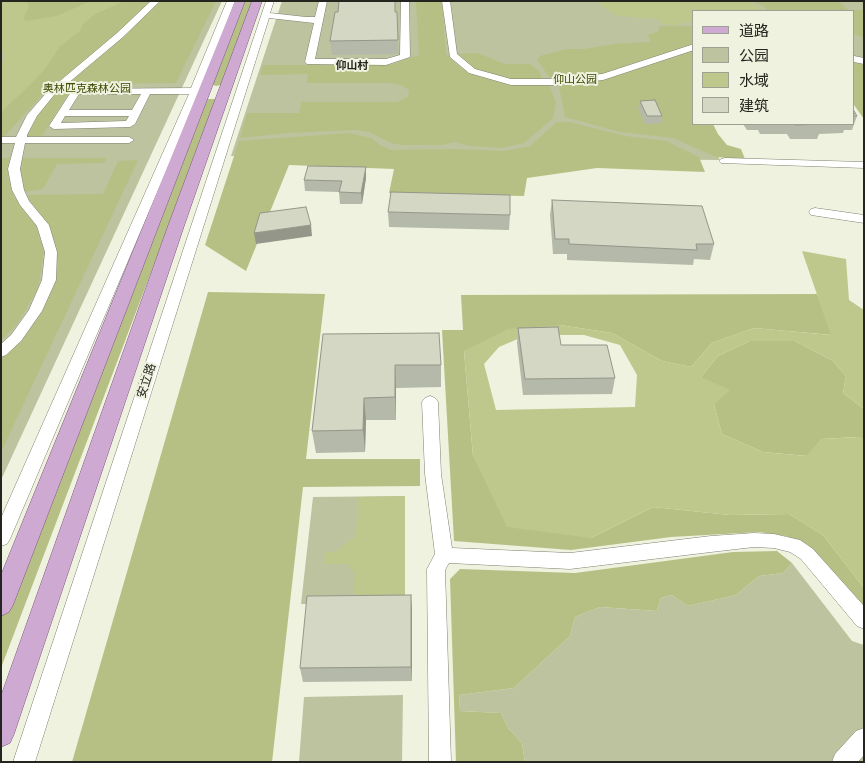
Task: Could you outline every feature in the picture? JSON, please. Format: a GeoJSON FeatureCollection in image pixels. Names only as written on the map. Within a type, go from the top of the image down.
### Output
{"type":"FeatureCollection","features":[{"type":"Feature","properties":{"kind":"main road"},"geometry":{"type":"LineString","coordinates":[[1,605],[240,1]]}},
{"type":"Feature","properties":{"kind":"main road","name":"安立路"},"geometry":{"type":"LineString","coordinates":[[1,734],[176,226],[267,8]]}},
{"type":"Feature","properties":{"kind":"street"},"geometry":{"type":"LineString","coordinates":[[1,352],[16,338],[35,311],[49,280],[51,252],[43,225],[18,190],[14,169],[20,140],[32,115],[51,93],[120,35],[156,1]]}},
{"type":"Feature","properties":{"kind":"street"},"geometry":{"type":"LineString","coordinates":[[1,540],[195,91],[231,1]]}},
{"type":"Feature","properties":{"kind":"street"},"geometry":{"type":"LineString","coordinates":[[267,8],[306,10],[322,5],[310,62],[386,62],[405,57],[406,1]]}},
{"type":"Feature","properties":{"kind":"street"},"geometry":{"type":"LineString","coordinates":[[446,1],[453,55],[472,71],[511,82],[556,82],[603,77],[692,48]]}},
{"type":"Feature","properties":{"kind":"street"},"geometry":{"type":"LineString","coordinates":[[267,8],[306,20],[319,20]]}},
{"type":"Feature","properties":{"kind":"street","name":"安立路"},"geometry":{"type":"LineString","coordinates":[[24,762],[245,91],[267,8]]}},
{"type":"Feature","properties":{"kind":"street"},"geometry":{"type":"LineString","coordinates":[[144,96],[130,124],[54,126],[76,91],[144,96],[195,91]]}},
{"type":"Feature","properties":{"kind":"street"},"geometry":{"type":"LineString","coordinates":[[62,113],[136,113]]}},
{"type":"Feature","properties":{"kind":"street"},"geometry":{"type":"LineString","coordinates":[[1,140],[129,140]]}},
{"type":"Feature","properties":{"kind":"street"},"geometry":{"type":"LineString","coordinates":[[725,161],[864,165]]}},
{"type":"Feature","properties":{"kind":"street"},"geometry":{"type":"LineString","coordinates":[[815,212],[864,219]]}},
{"type":"Feature","properties":{"kind":"street"},"geometry":{"type":"LineString","coordinates":[[430,402],[433,474],[444,555],[436,568],[440,762]]}},
{"type":"Feature","properties":{"kind":"street"},"geometry":{"type":"LineString","coordinates":[[444,555],[570,561],[711,544],[754,540],[774,541],[794,545],[807,554],[864,620]]}},
{"type":"Feature","properties":{"kind":"street"},"geometry":{"type":"LineString","coordinates":[[843,762],[864,739]]}},
{"type":"Feature","properties":{"kind":"green space","name":"奥林匹克森林公园"},"geometry":{"type":"Polygon","coordinates":[[[1,1],[222,1],[1,480],[1,1]]]}},
{"type":"Feature","properties":{"kind":"green space","name":"仰山公园"},"geometry":{"type":"Polygon","coordinates":[[[282,1],[864,1],[864,71],[855,71],[855,10],[692,10],[692,125],[702,125],[720,160],[231,156],[282,1]]]}},
{"type":"Feature","properties":{"kind":"green space"},"geometry":{"type":"Polygon","coordinates":[[[405,496],[403,604],[301,604],[313,497],[405,496]]]}},
{"type":"Feature","properties":{"kind":"green space"},"geometry":{"type":"Polygon","coordinates":[[[792,563],[852,641],[864,645],[864,762],[525,762],[522,743],[508,728],[501,713],[460,711],[459,695],[514,688],[570,636],[575,617],[600,607],[657,611],[661,598],[672,595],[688,606],[736,595],[759,576],[783,573],[792,563]]]}},
{"type":"Feature","properties":{"kind":"green space"},"geometry":{"type":"Polygon","coordinates":[[[403,695],[402,762],[299,762],[304,697],[403,695]]]}},
{"type":"Feature","properties":{"kind":"shaded area"},"geometry":{"type":"Polygon","coordinates":[[[26,1],[91,1],[57,16],[27,21],[23,20],[29,6],[26,1]]]}},
{"type":"Feature","properties":{"kind":"shaded area"},"geometry":{"type":"Polygon","coordinates":[[[124,1],[151,1],[119,31],[42,95],[4,137],[1,137],[1,112],[45,69],[60,46],[80,31],[82,25],[95,14],[124,1]]]}},
{"type":"Feature","properties":{"kind":"shaded area"},"geometry":{"type":"Polygon","coordinates":[[[159,1],[216,1],[176,83],[74,84],[42,136],[25,136],[37,113],[55,92],[150,11],[159,1]]]}},
{"type":"Feature","properties":{"kind":"shaded area"},"geometry":{"type":"Polygon","coordinates":[[[244,1],[255,1],[221,85],[216,86],[211,84],[244,1]]]}},
{"type":"Feature","properties":{"kind":"shaded area"},"geometry":{"type":"Polygon","coordinates":[[[416,1],[442,1],[446,54],[461,68],[479,76],[507,84],[549,85],[556,102],[553,118],[524,143],[501,148],[470,146],[454,142],[442,145],[402,145],[391,143],[369,132],[356,130],[288,133],[240,138],[247,113],[299,113],[301,102],[397,102],[408,97],[409,90],[401,85],[389,83],[307,83],[308,74],[260,75],[263,65],[390,65],[419,55],[416,1]]]}},
{"type":"Feature","properties":{"kind":"shaded area"},"geometry":{"type":"Polygon","coordinates":[[[753,1],[839,1],[848,10],[767,10],[753,1]]]}},
{"type":"Feature","properties":{"kind":"shaded area"},"geometry":{"type":"Polygon","coordinates":[[[855,10],[864,10],[864,38],[855,34],[855,10]]]}},
{"type":"Feature","properties":{"kind":"shaded area"},"geometry":{"type":"Polygon","coordinates":[[[659,26],[692,26],[692,46],[597,76],[561,80],[550,78],[537,60],[540,56],[566,49],[651,42],[648,35],[659,31],[659,26]]]}},
{"type":"Feature","properties":{"kind":"shaded area"},"geometry":{"type":"Polygon","coordinates":[[[692,51],[692,125],[714,125],[727,145],[741,149],[745,159],[716,157],[673,138],[620,132],[565,117],[559,86],[622,74],[692,51]]]}},
{"type":"Feature","properties":{"kind":"shaded area"},"geometry":{"type":"Polygon","coordinates":[[[478,53],[504,64],[530,64],[539,71],[542,79],[510,80],[474,70],[456,54],[478,53]]]}},
{"type":"Feature","properties":{"kind":"shaded area"},"geometry":{"type":"Polygon","coordinates":[[[855,62],[864,63],[864,119],[855,106],[855,62]]]}},
{"type":"Feature","properties":{"kind":"shaded area"},"geometry":{"type":"Polygon","coordinates":[[[207,99],[215,99],[216,101],[1,668],[1,610],[207,99]]]}},
{"type":"Feature","properties":{"kind":"shaded area"},"geometry":{"type":"Polygon","coordinates":[[[557,122],[569,122],[625,136],[666,141],[699,157],[705,172],[597,168],[527,178],[524,196],[389,193],[394,169],[289,165],[246,271],[205,245],[239,141],[348,133],[371,138],[391,150],[456,149],[504,151],[530,146],[557,122]]]}},
{"type":"Feature","properties":{"kind":"shaded area"},"geometry":{"type":"Polygon","coordinates":[[[1,158],[10,158],[8,178],[14,197],[35,223],[44,252],[38,289],[17,324],[1,341],[1,158]]]}},
{"type":"Feature","properties":{"kind":"shaded area"},"geometry":{"type":"Polygon","coordinates":[[[18,158],[107,158],[104,163],[57,164],[43,189],[23,192],[18,158]]]}},
{"type":"Feature","properties":{"kind":"shaded area"},"geometry":{"type":"Polygon","coordinates":[[[138,160],[1,452],[1,356],[31,320],[53,262],[40,215],[26,195],[103,194],[118,161],[138,160]]]}},
{"type":"Feature","properties":{"kind":"shaded area"},"geometry":{"type":"Polygon","coordinates":[[[208,292],[325,294],[306,459],[420,459],[420,486],[303,487],[272,762],[72,762],[208,292]]]}},
{"type":"Feature","properties":{"kind":"shaded area"},"geometry":{"type":"Polygon","coordinates":[[[817,294],[832,335],[754,328],[712,343],[691,367],[662,361],[612,333],[560,325],[464,351],[473,456],[591,538],[653,507],[730,515],[789,514],[823,535],[864,588],[864,610],[808,545],[786,536],[759,532],[671,537],[571,550],[454,541],[442,330],[463,330],[461,295],[817,294]]]}},
{"type":"Feature","properties":{"kind":"shaded area"},"geometry":{"type":"Polygon","coordinates":[[[750,341],[795,341],[833,361],[846,376],[843,393],[864,409],[864,439],[857,437],[822,439],[807,456],[763,452],[722,434],[714,405],[701,377],[718,356],[750,341]]]}},
{"type":"Feature","properties":{"kind":"shaded area"},"geometry":{"type":"Polygon","coordinates":[[[777,551],[792,563],[783,573],[759,576],[736,595],[688,606],[672,595],[661,598],[657,611],[600,607],[575,617],[570,636],[514,688],[459,695],[460,711],[501,713],[508,728],[522,743],[525,762],[456,762],[450,579],[460,569],[575,573],[733,552],[777,551]]]}},
{"type":"Feature","properties":{"kind":"water"},"geometry":{"type":"Polygon","coordinates":[[[1,1],[26,1],[29,6],[23,19],[28,21],[57,16],[91,1],[124,1],[95,14],[82,25],[80,31],[60,46],[45,69],[1,112],[1,64],[5,58],[4,52],[1,49],[1,1]]]}},
{"type":"Feature","properties":{"kind":"water"},"geometry":{"type":"Polygon","coordinates":[[[599,1],[750,1],[764,10],[692,10],[692,21],[676,25],[662,24],[659,19],[618,16],[601,6],[599,1]]]}},
{"type":"Feature","properties":{"kind":"water"},"geometry":{"type":"Polygon","coordinates":[[[802,251],[846,259],[849,300],[864,310],[864,409],[843,393],[846,376],[833,361],[795,341],[750,341],[718,356],[701,377],[730,390],[714,405],[722,434],[763,452],[806,456],[822,439],[858,437],[864,439],[864,588],[823,535],[789,514],[730,515],[653,507],[591,538],[507,527],[473,456],[464,351],[508,329],[560,325],[612,333],[662,361],[691,367],[712,343],[754,328],[831,335],[802,251]],[[527,335],[499,347],[484,364],[496,410],[635,407],[637,375],[620,345],[584,335],[527,335]]]}},
{"type":"Feature","properties":{"kind":"water"},"geometry":{"type":"Polygon","coordinates":[[[405,496],[405,600],[353,601],[355,574],[348,564],[324,564],[325,552],[335,552],[356,536],[358,497],[405,496]]]}},
{"type":"Feature","properties":{"kind":"building"},"geometry":{"type":"Polygon","coordinates":[[[339,1],[395,1],[398,40],[330,41],[339,1]]]}},
{"type":"Feature","properties":{"kind":"building"},"geometry":{"type":"Polygon","coordinates":[[[655,100],[662,116],[647,116],[640,101],[655,100]]]}},
{"type":"Feature","properties":{"kind":"building"},"geometry":{"type":"Polygon","coordinates":[[[308,166],[366,167],[361,193],[339,192],[342,181],[304,180],[308,166]]]}},
{"type":"Feature","properties":{"kind":"building"},"geometry":{"type":"Polygon","coordinates":[[[391,192],[510,195],[510,215],[388,212],[391,192]]]}},
{"type":"Feature","properties":{"kind":"building"},"geometry":{"type":"Polygon","coordinates":[[[552,200],[702,206],[714,244],[696,244],[697,250],[569,244],[569,239],[555,239],[552,200]]]}},
{"type":"Feature","properties":{"kind":"building"},"geometry":{"type":"Polygon","coordinates":[[[306,207],[311,225],[254,233],[260,213],[306,207]]]}},
{"type":"Feature","properties":{"kind":"building"},"geometry":{"type":"Polygon","coordinates":[[[558,327],[561,345],[607,345],[615,378],[525,379],[518,328],[558,327]]]}},
{"type":"Feature","properties":{"kind":"building"},"geometry":{"type":"Polygon","coordinates":[[[439,333],[441,365],[395,365],[395,397],[364,398],[363,430],[312,431],[323,334],[439,333]]]}},
{"type":"Feature","properties":{"kind":"building"},"geometry":{"type":"Polygon","coordinates":[[[411,595],[411,667],[300,668],[307,596],[411,595]]]}},
{"type":"Feature","properties":{"kind":"district","name":"仰山村"},"geometry":{"type":"Point","coordinates":[352,66]}}]}
